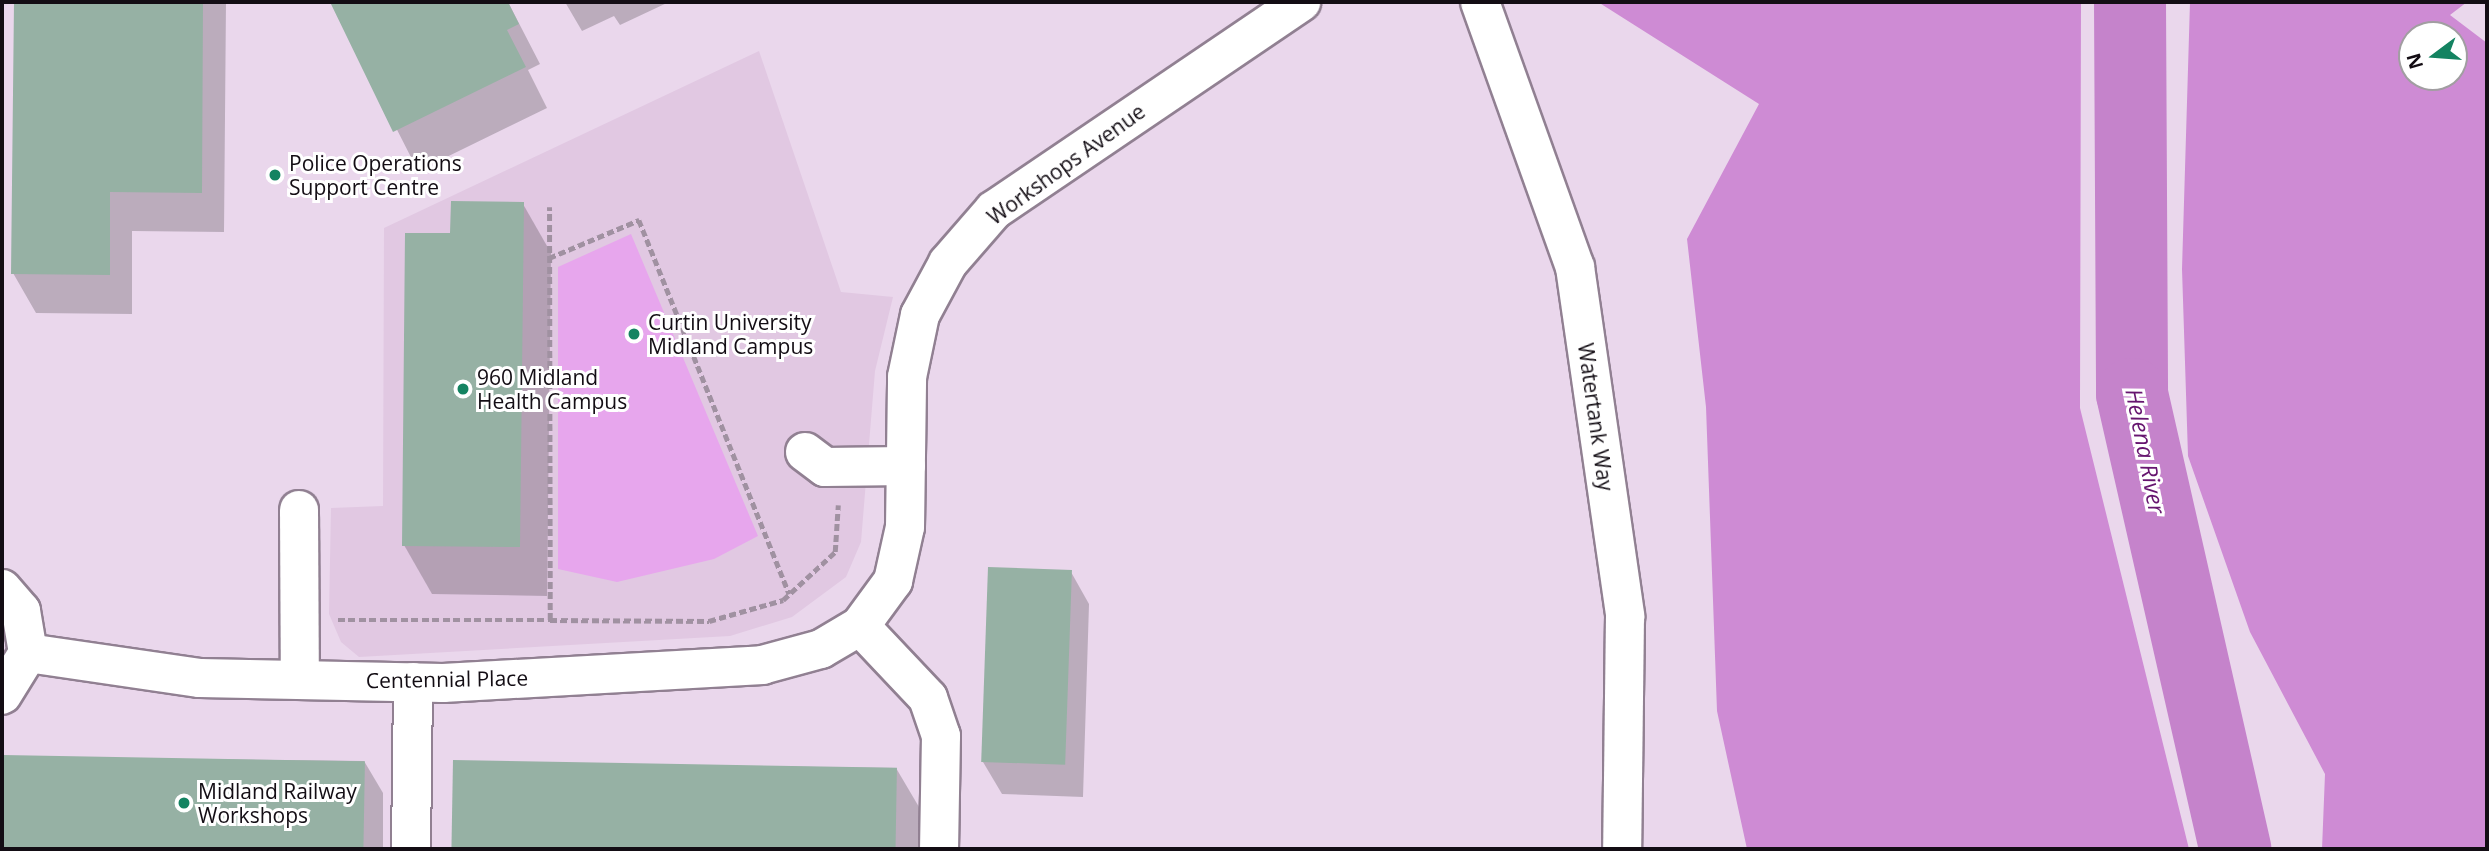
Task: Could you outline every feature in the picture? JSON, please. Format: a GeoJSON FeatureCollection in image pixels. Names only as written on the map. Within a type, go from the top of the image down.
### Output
{"type":"FeatureCollection","features":[{"type":"Feature","properties":{"kind":"street","name":"Workshops Avenue"},"geometry":{"type":"LineString","coordinates":[[860,625],[893,580],[905,527],[908,377],[920,315],[948,263],[994,210],[1301,2]]}},
{"type":"Feature","properties":{"kind":"street","name":"Watertank Way"},"geometry":{"type":"LineString","coordinates":[[1480,2],[1575,267],[1625,616],[1622,849]]}},
{"type":"Feature","properties":{"kind":"street"},"geometry":{"type":"LineString","coordinates":[[804,452],[825,467],[906,467]]}},
{"type":"Feature","properties":{"kind":"street"},"geometry":{"type":"LineString","coordinates":[[299,510],[300,680]]}},
{"type":"Feature","properties":{"kind":"street"},"geometry":{"type":"LineString","coordinates":[[2,695],[28,653],[28,631],[4,586]]}},
{"type":"Feature","properties":{"kind":"street"},"geometry":{"type":"LineString","coordinates":[[860,625],[929,698],[941,736],[939,849]]}},
{"type":"Feature","properties":{"kind":"street","name":"Centennial Place"},"geometry":{"type":"LineString","coordinates":[[28,653],[200,677],[413,682],[762,665],[821,649],[860,625]]}},
{"type":"Feature","properties":{"kind":"street"},"geometry":{"type":"LineString","coordinates":[[411,849],[413,682]]}},
{"type":"Feature","properties":{"kind":"path"},"geometry":{"type":"LineString","coordinates":[[549,206],[550,620]]}},
{"type":"Feature","properties":{"kind":"path"},"geometry":{"type":"LineString","coordinates":[[549,258],[639,220],[789,594]]}},
{"type":"Feature","properties":{"kind":"path"},"geometry":{"type":"LineString","coordinates":[[331,620],[709,621],[789,594],[835,552],[839,489]]}},
{"type":"Feature","properties":{"kind":"shaded area"},"geometry":{"type":"Polygon","coordinates":[[[1598,2],[2081,2],[2080,408],[2189,849],[1747,849],[1717,711],[1706,407],[1687,239],[1759,104],[1598,2]]]}},
{"type":"Feature","properties":{"kind":"shaded area"},"geometry":{"type":"Polygon","coordinates":[[[2190,2],[2467,2],[2450,15],[2458,21],[2398,21],[2398,91],[2468,91],[2468,29],[2487,43],[2487,849],[2322,849],[2325,774],[2250,632],[2188,456],[2182,269],[2190,2]]]}},
{"type":"Feature","properties":{"kind":"shaded area","name":"Curtin University Midland Campus"},"geometry":{"type":"Polygon","coordinates":[[[759,51],[841,292],[893,297],[875,371],[861,542],[846,577],[792,617],[730,636],[359,657],[341,642],[329,614],[331,508],[383,506],[384,228],[759,51]]]}},
{"type":"Feature","properties":{"kind":"shaded area"},"geometry":{"type":"Polygon","coordinates":[[[631,234],[758,536],[714,559],[617,582],[558,569],[558,267],[631,234]]]}},
{"type":"Feature","properties":{"kind":"building"},"geometry":{"type":"Polygon","coordinates":[[[14,2],[203,2],[202,193],[110,192],[110,275],[11,274],[14,2]]]}},
{"type":"Feature","properties":{"kind":"building"},"geometry":{"type":"Polygon","coordinates":[[[330,2],[508,2],[519,24],[507,30],[526,67],[393,132],[330,2]]]}},
{"type":"Feature","properties":{"kind":"building","name":"960 Midland Health Campus"},"geometry":{"type":"Polygon","coordinates":[[[451,201],[524,202],[520,547],[402,546],[405,233],[450,233],[451,201]]]}},
{"type":"Feature","properties":{"kind":"building"},"geometry":{"type":"Polygon","coordinates":[[[988,567],[1072,570],[1065,765],[981,762],[988,567]]]}},
{"type":"Feature","properties":{"kind":"building","name":"Midland Railway Workshops"},"geometry":{"type":"Polygon","coordinates":[[[3,755],[365,761],[363,849],[2,849],[3,755]]]}},
{"type":"Feature","properties":{"kind":"building"},"geometry":{"type":"Polygon","coordinates":[[[453,760],[897,768],[896,849],[451,849],[453,760]]]}},
{"type":"Feature","properties":{"kind":"waterway","name":"Helena River"},"geometry":{"type":"LineString","coordinates":[[2130,2],[2132,394],[2235,849]]}},
{"type":"Feature","properties":{"kind":"place","name":"Police Operations Support Centre"},"geometry":{"type":"Point","coordinates":[275,175]}},
{"type":"Feature","properties":{"kind":"place","name":"Curtin University Midland Campus"},"geometry":{"type":"Point","coordinates":[634,334]}},
{"type":"Feature","properties":{"kind":"place","name":"960 Midland Health Campus"},"geometry":{"type":"Point","coordinates":[463,389]}},
{"type":"Feature","properties":{"kind":"place","name":"Midland Railway Workshops"},"geometry":{"type":"Point","coordinates":[184,803]}}]}
